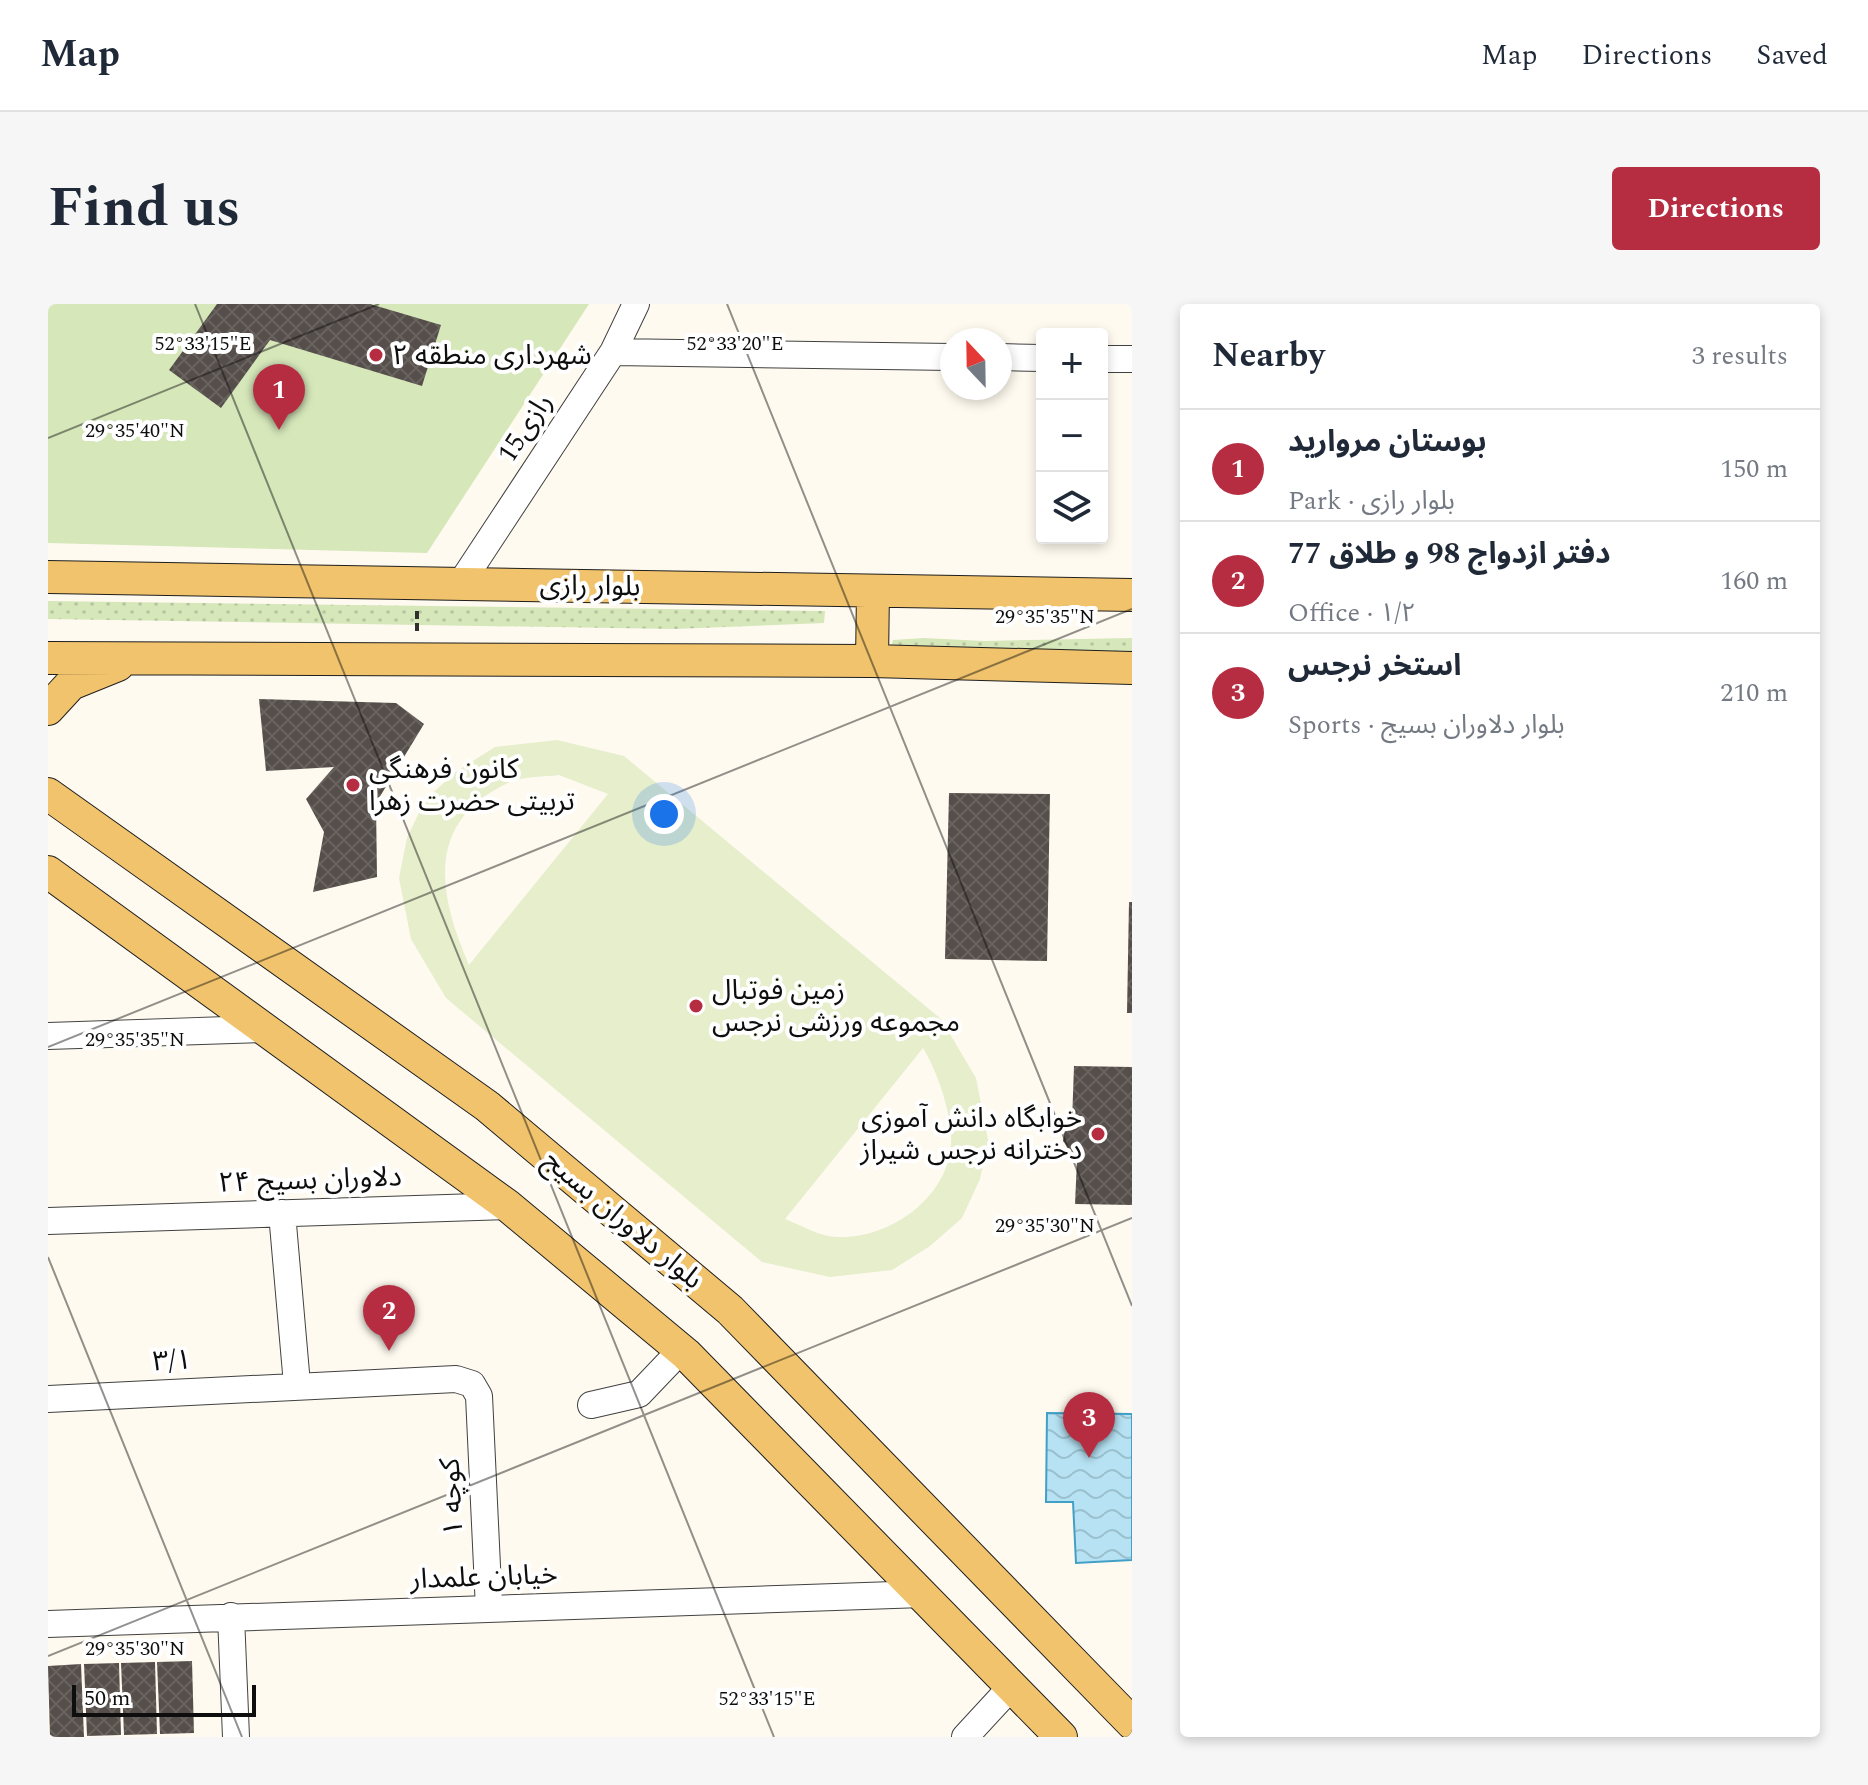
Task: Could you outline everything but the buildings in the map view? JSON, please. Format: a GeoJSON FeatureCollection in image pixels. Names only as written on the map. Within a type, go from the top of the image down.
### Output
{"type":"FeatureCollection","features":[{"type":"Feature","properties":{"kind":"main road","name":"بلوار رازی"},"geometry":{"type":"LineString","coordinates":[[48,577],[1132,595]]}},
{"type":"Feature","properties":{"kind":"main road"},"geometry":{"type":"LineString","coordinates":[[872,661],[873,591]]}},
{"type":"Feature","properties":{"kind":"main road"},"geometry":{"type":"LineString","coordinates":[[48,658],[872,661],[1132,668]]}},
{"type":"Feature","properties":{"kind":"main road"},"geometry":{"type":"LineString","coordinates":[[48,709],[71,684],[133,659]]}},
{"type":"Feature","properties":{"kind":"main road","name":"بلوار دلاوران بسیج"},"geometry":{"type":"LineString","coordinates":[[49,792],[487,1106],[730,1310],[1132,1723]]}},
{"type":"Feature","properties":{"kind":"main road"},"geometry":{"type":"LineString","coordinates":[[48,872],[260,1029],[508,1206],[681,1350],[1061,1737]]}},
{"type":"Feature","properties":{"kind":"street","name":"15رازی"},"geometry":{"type":"LineString","coordinates":[[461,583],[613,352],[636,304]]}},
{"type":"Feature","properties":{"kind":"street"},"geometry":{"type":"LineString","coordinates":[[613,352],[940,357]]}},
{"type":"Feature","properties":{"kind":"street"},"geometry":{"type":"LineString","coordinates":[[1012,357],[1036,358]]}},
{"type":"Feature","properties":{"kind":"street"},"geometry":{"type":"LineString","coordinates":[[1108,359],[1132,359]]}},
{"type":"Feature","properties":{"kind":"street"},"geometry":{"type":"LineString","coordinates":[[48,1036],[260,1029]]}},
{"type":"Feature","properties":{"kind":"street","name":"دلاوران بسیج ۲۴"},"geometry":{"type":"LineString","coordinates":[[48,1221],[508,1206]]}},
{"type":"Feature","properties":{"kind":"street"},"geometry":{"type":"LineString","coordinates":[[282,1213],[297,1380]]}},
{"type":"Feature","properties":{"kind":"street"},"geometry":{"type":"LineString","coordinates":[[591,1405],[639,1394],[681,1350]]}},
{"type":"Feature","properties":{"kind":"street","name":"۳/۱"},"geometry":{"type":"LineString","coordinates":[[48,1399],[297,1380],[456,1379],[472,1384]]}},
{"type":"Feature","properties":{"kind":"street","name":"کوچه ۱"},"geometry":{"type":"LineString","coordinates":[[472,1384],[479,1396],[489,1609]]}},
{"type":"Feature","properties":{"kind":"street","name":"خیابان علمدار"},"geometry":{"type":"LineString","coordinates":[[48,1624],[923,1594]]}},
{"type":"Feature","properties":{"kind":"street"},"geometry":{"type":"LineString","coordinates":[[231,1616],[236,1737]]}},
{"type":"Feature","properties":{"kind":"street"},"geometry":{"type":"LineString","coordinates":[[965,1737],[1012,1686]]}},
{"type":"Feature","properties":{"kind":"path"},"geometry":{"type":"LineString","coordinates":[[417,583],[417,660]]}},
{"type":"Feature","properties":{"kind":"green space"},"geometry":{"type":"Polygon","coordinates":[[[48,304],[589,304],[427,553],[48,543],[48,304]]]}},
{"type":"Feature","properties":{"kind":"green space"},"geometry":{"type":"Polygon","coordinates":[[[48,601],[825,611],[824,623],[674,629],[48,619],[48,601]]]}},
{"type":"Feature","properties":{"kind":"green space"},"geometry":{"type":"Polygon","coordinates":[[[1132,638],[1132,656],[889,652],[893,640],[984,641],[1132,638]]]}},
{"type":"Feature","properties":{"kind":"green space"},"geometry":{"type":"Polygon","coordinates":[[[557,740],[624,756],[941,1019],[976,1078],[988,1140],[980,1179],[962,1218],[930,1246],[892,1270],[830,1277],[762,1262],[446,998],[411,939],[399,878],[407,838],[425,800],[457,771],[495,747],[557,740]],[[559,775],[516,780],[482,798],[463,817],[451,838],[446,862],[446,886],[450,912],[469,965],[608,794],[559,775]],[[923,1048],[785,1219],[824,1235],[858,1236],[898,1222],[931,1194],[949,1156],[951,1134],[942,1089],[923,1048]]]}},
{"type":"Feature","properties":{"kind":"water"},"geometry":{"type":"Polygon","coordinates":[[[1047,1413],[1132,1414],[1132,1560],[1076,1563],[1073,1502],[1046,1502],[1047,1413]]]}},
{"type":"Feature","properties":{"kind":"place","name":"شهرداری منطقه ۲"},"geometry":{"type":"Point","coordinates":[376,355]}},
{"type":"Feature","properties":{"kind":"place","name":"بوستان مروارید"},"geometry":{"type":"Point","coordinates":[279,430]}},
{"type":"Feature","properties":{"kind":"place","name":"کانون فرهنگی تربیتی حضرت زهرا"},"geometry":{"type":"Point","coordinates":[353,785]}},
{"type":"Feature","properties":{"kind":"place","name":"زمین فوتبال مجموعه ورزشی نرجس"},"geometry":{"type":"Point","coordinates":[696,1006]}},
{"type":"Feature","properties":{"kind":"place","name":"خوابگاه دانش آموزی دخترانه نرجس شیراز"},"geometry":{"type":"Point","coordinates":[1098,1134]}},
{"type":"Feature","properties":{"kind":"place","name":"دفتر ازدواج 98 و طلاق 77"},"geometry":{"type":"Point","coordinates":[389,1351]}},
{"type":"Feature","properties":{"kind":"place","name":"استخر نرجس"},"geometry":{"type":"Point","coordinates":[1089,1458]}}]}
